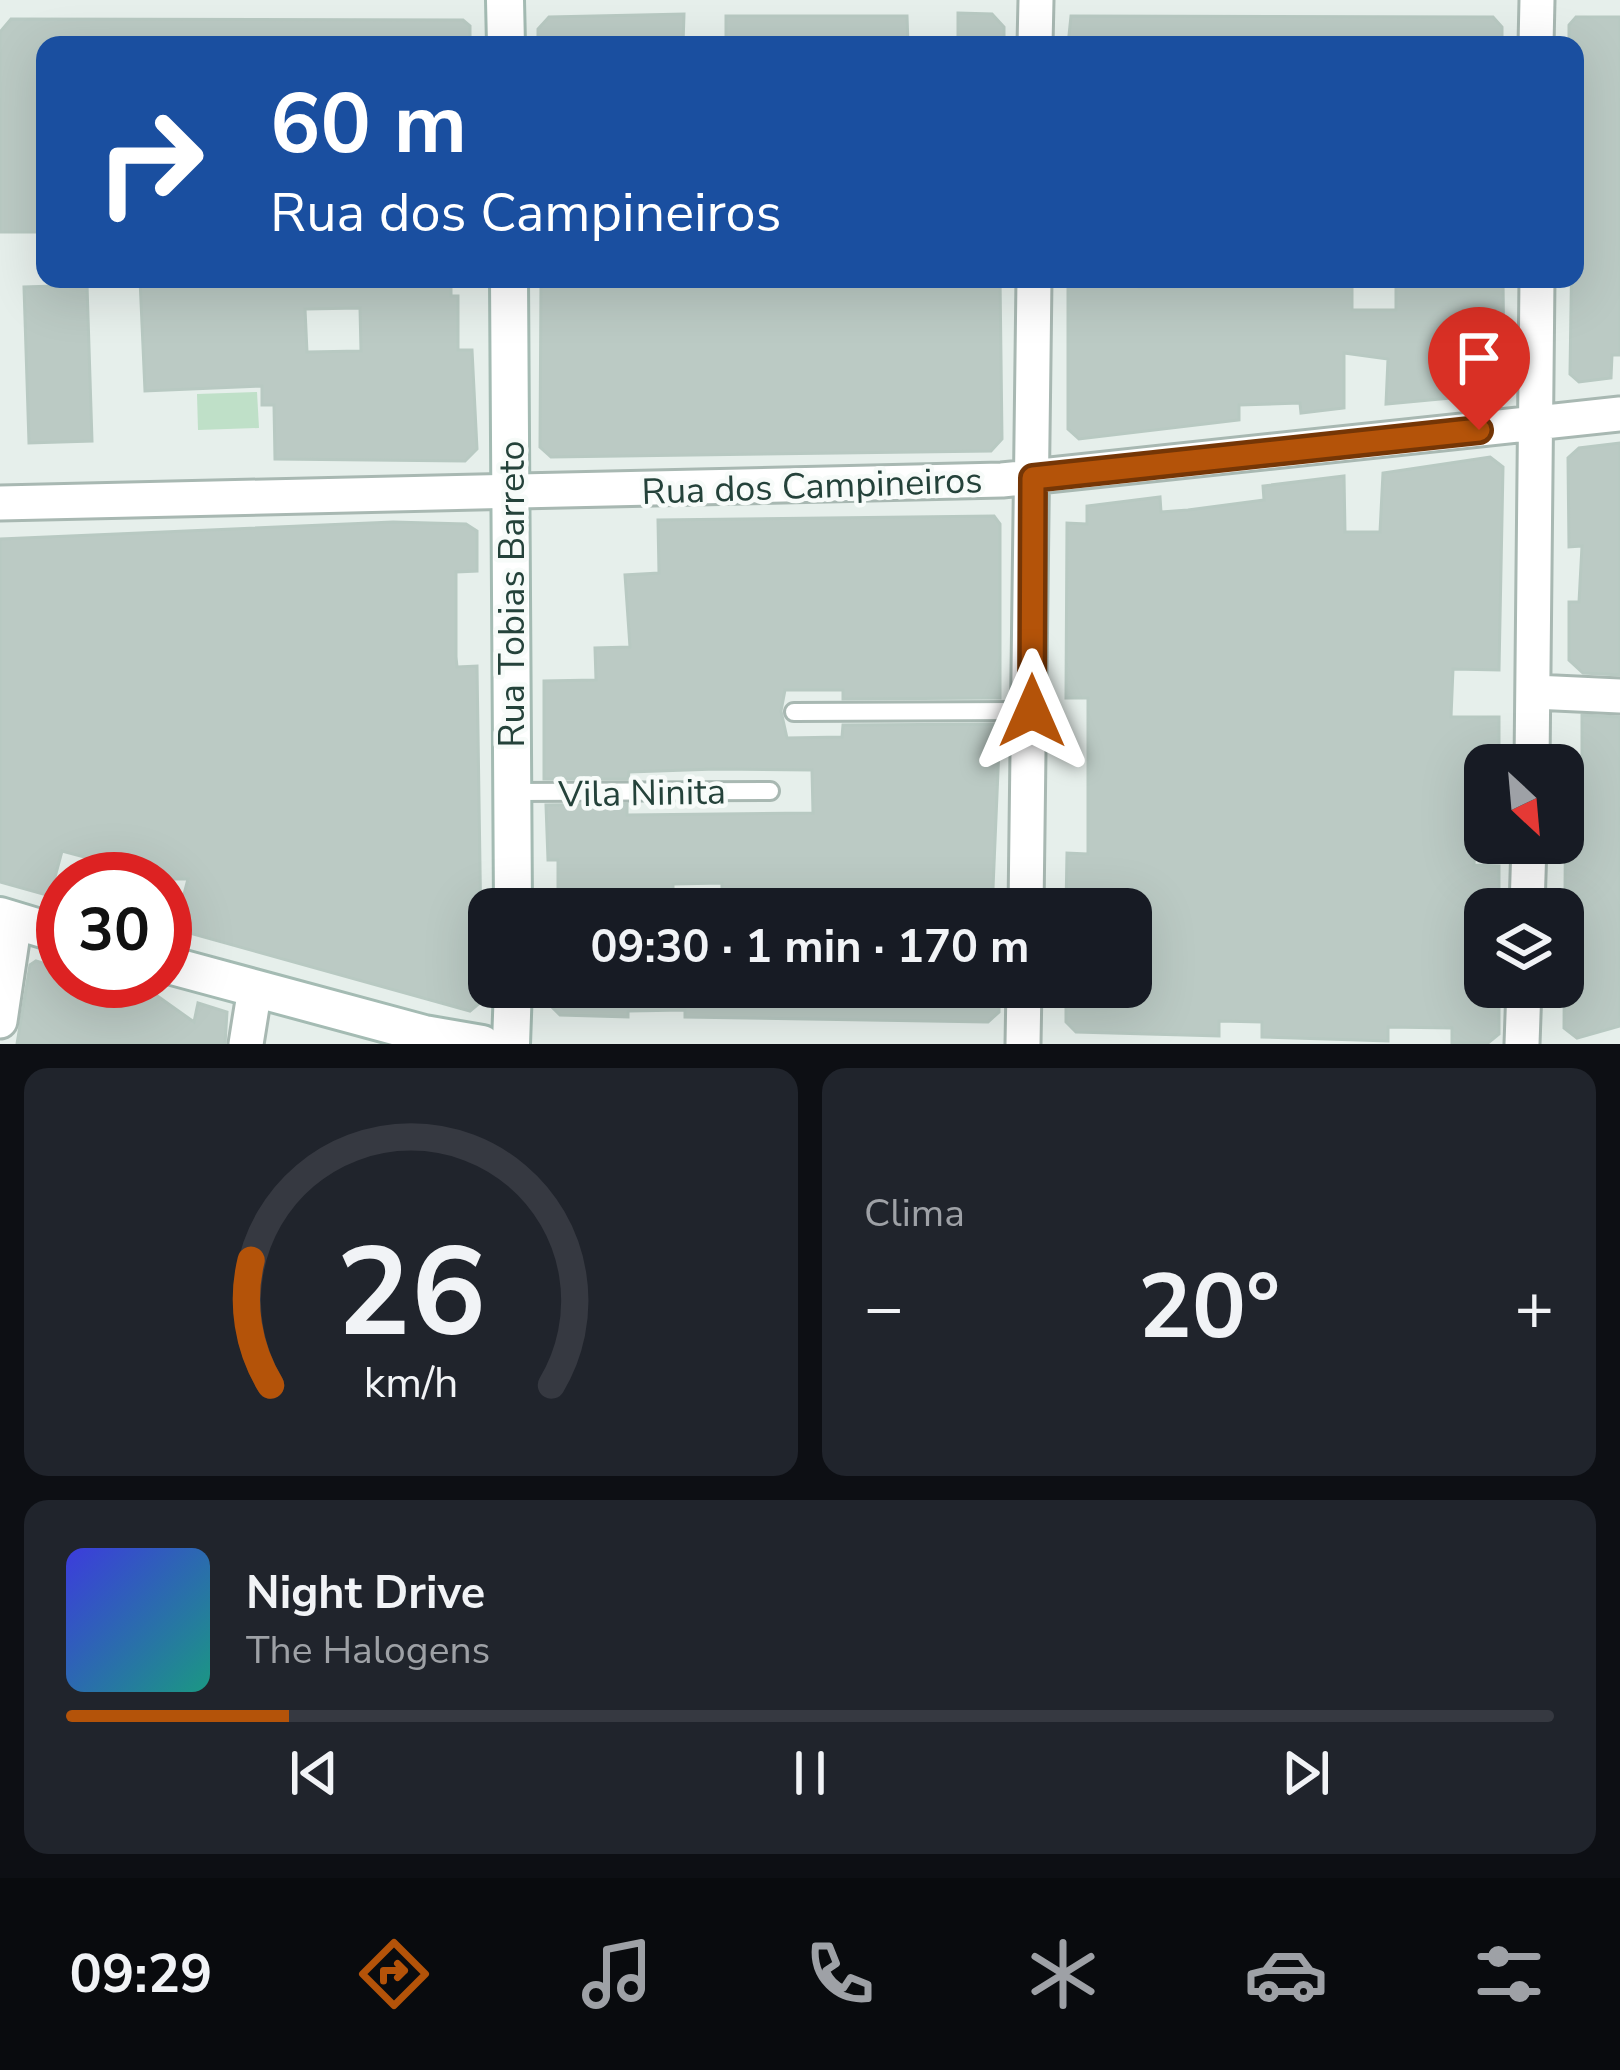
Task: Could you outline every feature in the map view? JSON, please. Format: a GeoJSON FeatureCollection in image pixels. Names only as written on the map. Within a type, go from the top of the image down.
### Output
{"type":"FeatureCollection","features":[{"type":"Feature","properties":{"kind":"main road"},"geometry":{"type":"LineString","coordinates":[[506,0],[506,36]]}},
{"type":"Feature","properties":{"kind":"main road","name":"Rua Tobias Barreto"},"geometry":{"type":"LineString","coordinates":[[508,288],[513,888]]}},
{"type":"Feature","properties":{"kind":"main road"},"geometry":{"type":"LineString","coordinates":[[7,918],[36,927]]}},
{"type":"Feature","properties":{"kind":"main road"},"geometry":{"type":"LineString","coordinates":[[192,971],[482,1044]]}},
{"type":"Feature","properties":{"kind":"main road"},"geometry":{"type":"LineString","coordinates":[[511,1044],[512,1008]]}},
{"type":"Feature","properties":{"kind":"street"},"geometry":{"type":"LineString","coordinates":[[1035,36],[1036,0]]}},
{"type":"Feature","properties":{"kind":"street"},"geometry":{"type":"LineString","coordinates":[[1536,36],[1537,0]]}},
{"type":"Feature","properties":{"kind":"street"},"geometry":{"type":"LineString","coordinates":[[1028,888],[1034,288]]}},
{"type":"Feature","properties":{"kind":"street"},"geometry":{"type":"LineString","coordinates":[[1533,744],[1537,288]]}},
{"type":"Feature","properties":{"kind":"street","name":"Rua dos Campineiros"},"geometry":{"type":"LineString","coordinates":[[0,503],[1033,478],[1620,414]]}},
{"type":"Feature","properties":{"kind":"street"},"geometry":{"type":"LineString","coordinates":[[1534,692],[1620,696]]}},
{"type":"Feature","properties":{"kind":"street"},"geometry":{"type":"LineString","coordinates":[[0,1021],[7,918]]}},
{"type":"Feature","properties":{"kind":"street"},"geometry":{"type":"LineString","coordinates":[[246,1044],[256,988]]}},
{"type":"Feature","properties":{"kind":"street"},"geometry":{"type":"LineString","coordinates":[[1023,1044],[1024,1008]]}},
{"type":"Feature","properties":{"kind":"street"},"geometry":{"type":"LineString","coordinates":[[1522,1044],[1523,1008]]}},
{"type":"Feature","properties":{"kind":"lane"},"geometry":{"type":"LineString","coordinates":[[794,712],[1032,711]]}},
{"type":"Feature","properties":{"kind":"lane","name":"Vila Ninita"},"geometry":{"type":"LineString","coordinates":[[513,792],[770,790]]}},
{"type":"Feature","properties":{"kind":"green space"},"geometry":{"type":"Polygon","coordinates":[[[257,392],[259,428],[198,430],[197,394],[257,392]]]}},
{"type":"Feature","properties":{"kind":"building"},"geometry":{"type":"Polygon","coordinates":[[[958,13],[992,14],[1004,27],[1004,36],[958,36],[958,13]]]}},
{"type":"Feature","properties":{"kind":"building"},"geometry":{"type":"Polygon","coordinates":[[[684,14],[683,36],[538,36],[549,17],[684,14]]]}},
{"type":"Feature","properties":{"kind":"building"},"geometry":{"type":"Polygon","coordinates":[[[726,16],[907,16],[908,36],[726,36],[726,16]]]}},
{"type":"Feature","properties":{"kind":"building"},"geometry":{"type":"Polygon","coordinates":[[[1071,16],[1493,17],[1502,27],[1502,36],[1069,36],[1071,16]]]}},
{"type":"Feature","properties":{"kind":"building"},"geometry":{"type":"Polygon","coordinates":[[[1576,17],[1620,17],[1620,355],[1612,355],[1611,378],[1579,382],[1570,374],[1571,288],[1584,288],[1584,36],[1569,36],[1569,25],[1576,17]]]}},
{"type":"Feature","properties":{"kind":"building"},"geometry":{"type":"Polygon","coordinates":[[[11,19],[463,20],[470,26],[470,36],[36,36],[36,232],[0,232],[0,32],[11,19]]]}},
{"type":"Feature","properties":{"kind":"building"},"geometry":{"type":"Polygon","coordinates":[[[24,287],[87,288],[92,441],[29,443],[24,287]]]}},
{"type":"Feature","properties":{"kind":"building"},"geometry":{"type":"Polygon","coordinates":[[[140,288],[451,288],[451,296],[458,296],[458,350],[472,350],[477,449],[465,461],[275,459],[274,405],[262,405],[262,386],[145,391],[140,288]],[[360,308],[305,309],[307,352],[361,351],[360,308]]]}},
{"type":"Feature","properties":{"kind":"building"},"geometry":{"type":"Polygon","coordinates":[[[541,288],[1000,288],[1002,439],[991,451],[551,457],[540,447],[541,288]]]}},
{"type":"Feature","properties":{"kind":"building"},"geometry":{"type":"Polygon","coordinates":[[[1068,288],[1352,288],[1352,310],[1396,310],[1396,288],[1503,288],[1504,380],[1493,394],[1386,404],[1388,359],[1344,353],[1344,408],[1301,413],[1300,403],[1239,405],[1239,420],[1079,439],[1068,429],[1068,288]]]}},
{"type":"Feature","properties":{"kind":"building"},"geometry":{"type":"Polygon","coordinates":[[[1620,443],[1620,675],[1583,673],[1569,660],[1569,602],[1579,602],[1582,546],[1569,547],[1568,458],[1579,448],[1620,443]]]}},
{"type":"Feature","properties":{"kind":"building"},"geometry":{"type":"Polygon","coordinates":[[[1490,457],[1503,467],[1499,670],[1453,669],[1451,717],[1499,717],[1499,744],[1464,744],[1464,864],[1499,866],[1499,888],[1464,888],[1464,1008],[1499,1008],[1499,1034],[1488,1043],[1452,1043],[1452,1028],[1388,1027],[1388,1041],[1262,1037],[1262,1022],[1219,1021],[1219,1036],[1076,1032],[1066,1022],[1066,1008],[1152,1008],[1152,888],[1066,888],[1067,853],[1088,854],[1088,698],[1066,698],[1067,523],[1087,524],[1087,506],[1160,497],[1161,512],[1188,510],[1264,500],[1263,486],[1344,476],[1345,532],[1380,532],[1383,473],[1490,457]]]}},
{"type":"Feature","properties":{"kind":"building"},"geometry":{"type":"Polygon","coordinates":[[[994,516],[1000,524],[1000,698],[843,699],[843,690],[785,690],[781,711],[787,738],[842,737],[843,725],[1000,724],[993,888],[722,888],[722,883],[558,888],[558,860],[548,860],[546,805],[627,804],[627,815],[813,813],[812,770],[716,769],[629,772],[628,779],[544,779],[544,681],[596,680],[595,648],[630,647],[625,575],[659,573],[658,520],[994,516]]]}},
{"type":"Feature","properties":{"kind":"building"},"geometry":{"type":"Polygon","coordinates":[[[393,522],[466,524],[477,531],[477,571],[456,572],[457,667],[477,666],[480,888],[468,888],[468,1008],[474,1008],[470,1011],[192,934],[192,852],[36,852],[36,892],[0,882],[0,539],[393,522]]]}},
{"type":"Feature","properties":{"kind":"building"},"geometry":{"type":"Polygon","coordinates":[[[1582,715],[1620,717],[1620,1026],[1577,1038],[1564,1028],[1564,1008],[1584,1008],[1584,888],[1565,888],[1565,864],[1584,864],[1582,715]]]}},
{"type":"Feature","properties":{"kind":"building"},"geometry":{"type":"Polygon","coordinates":[[[36,961],[36,1008],[174,1008],[194,1022],[198,1003],[227,1012],[225,1044],[17,1044],[30,965],[36,961]]]}},
{"type":"Feature","properties":{"kind":"building"},"geometry":{"type":"Polygon","coordinates":[[[553,1008],[999,1008],[988,1022],[685,1017],[685,1010],[628,1011],[628,1017],[560,1015],[553,1008]]]}},
{"type":"Feature","properties":{"kind":"route"},"geometry":{"type":"LineString","coordinates":[[1032,711],[1033,478],[1479,430]]}}]}
